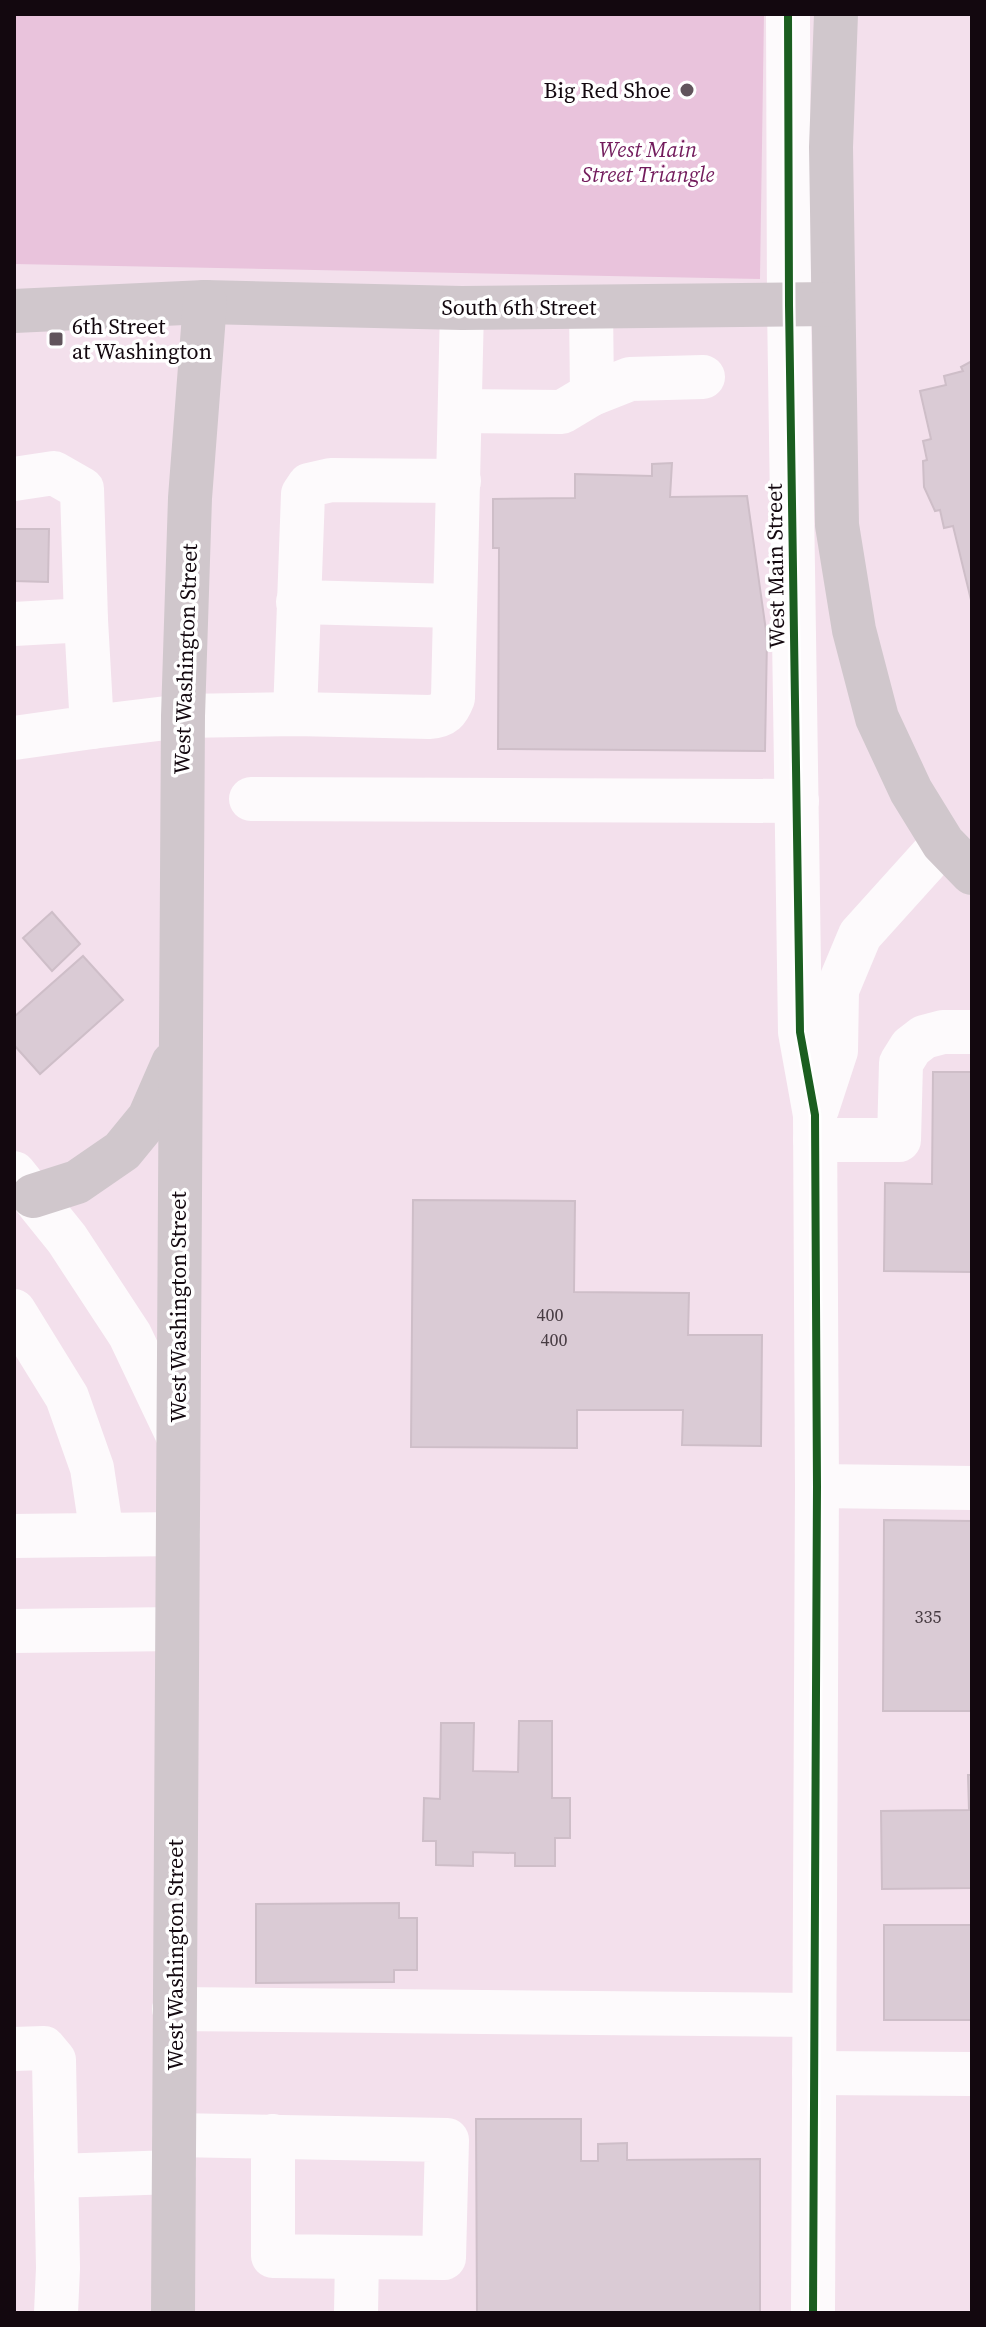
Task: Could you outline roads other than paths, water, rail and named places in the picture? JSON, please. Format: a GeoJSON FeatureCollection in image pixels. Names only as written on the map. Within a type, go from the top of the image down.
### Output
{"type":"FeatureCollection","features":[{"type":"Feature","properties":{"kind":"main road"},"geometry":{"type":"LineString","coordinates":[[836,14],[831,147],[837,525],[854,630],[877,718],[911,791],[957,858]]}},
{"type":"Feature","properties":{"kind":"main road","name":"South 6th Street"},"geometry":{"type":"LineString","coordinates":[[14,311],[205,302],[462,308],[833,304]]}},
{"type":"Feature","properties":{"kind":"main road","name":"West Washington Street"},"geometry":{"type":"LineString","coordinates":[[173,2313],[183,716],[190,498],[205,302]]}},
{"type":"Feature","properties":{"kind":"main road"},"geometry":{"type":"LineString","coordinates":[[23,1185],[77,1182],[122,1151],[149,1118],[179,1050]]}},
{"type":"Feature","properties":{"kind":"street","name":"West Main Street"},"geometry":{"type":"LineString","coordinates":[[788,14],[789,305],[800,1032],[815,1128]]}},
{"type":"Feature","properties":{"kind":"street"},"geometry":{"type":"LineString","coordinates":[[591,307],[592,394]]}},
{"type":"Feature","properties":{"kind":"street"},"geometry":{"type":"LineString","coordinates":[[14,738],[183,716],[295,714],[429,717],[448,711],[453,698],[462,308]]}},
{"type":"Feature","properties":{"kind":"street"},"geometry":{"type":"LineString","coordinates":[[460,411],[562,412],[592,394],[630,379],[703,377]]}},
{"type":"Feature","properties":{"kind":"street"},"geometry":{"type":"LineString","coordinates":[[14,479],[54,473],[82,489],[92,727]]}},
{"type":"Feature","properties":{"kind":"street"},"geometry":{"type":"LineString","coordinates":[[295,714],[301,510],[303,494],[309,485],[331,480],[459,481]]}},
{"type":"Feature","properties":{"kind":"street"},"geometry":{"type":"LineString","coordinates":[[298,602],[455,606]]}},
{"type":"Feature","properties":{"kind":"street"},"geometry":{"type":"LineString","coordinates":[[14,624],[86,620]]}},
{"type":"Feature","properties":{"kind":"street"},"geometry":{"type":"LineString","coordinates":[[251,799],[797,801]]}},
{"type":"Feature","properties":{"kind":"street"},"geometry":{"type":"LineString","coordinates":[[813,2313],[817,1486],[815,1128],[836,1051],[837,990],[860,935],[957,858]]}},
{"type":"Feature","properties":{"kind":"street"},"geometry":{"type":"LineString","coordinates":[[815,1128],[899,1140],[901,1063],[911,1047],[924,1037],[943,1032],[972,1032]]}},
{"type":"Feature","properties":{"kind":"street"},"geometry":{"type":"LineString","coordinates":[[23,1185],[67,1239],[130,1335],[178,1436]]}},
{"type":"Feature","properties":{"kind":"street"},"geometry":{"type":"LineString","coordinates":[[14,1311],[28,1360],[67,1397],[92,1468],[102,1535]]}},
{"type":"Feature","properties":{"kind":"street"},"geometry":{"type":"LineString","coordinates":[[817,1486],[972,1488]]}},
{"type":"Feature","properties":{"kind":"street"},"geometry":{"type":"LineString","coordinates":[[14,1536],[178,1534]]}},
{"type":"Feature","properties":{"kind":"street"},"geometry":{"type":"LineString","coordinates":[[14,1631],[177,1629]]}},
{"type":"Feature","properties":{"kind":"street"},"geometry":{"type":"LineString","coordinates":[[174,2009],[814,2015]]}},
{"type":"Feature","properties":{"kind":"street"},"geometry":{"type":"LineString","coordinates":[[14,2049],[44,2048],[54,2060],[56,2313]]}},
{"type":"Feature","properties":{"kind":"street"},"geometry":{"type":"LineString","coordinates":[[814,2073],[972,2074]]}},
{"type":"Feature","properties":{"kind":"street"},"geometry":{"type":"LineString","coordinates":[[56,2176],[273,2136],[447,2140],[444,2258],[273,2256],[273,2136]]}},
{"type":"Feature","properties":{"kind":"street"},"geometry":{"type":"LineString","coordinates":[[356,2313],[357,2257]]}},
{"type":"Feature","properties":{"kind":"place","name":"Big Red Shoe"},"geometry":{"type":"Point","coordinates":[687,90]}},
{"type":"Feature","properties":{"kind":"place","name":"6th Street at Washington"},"geometry":{"type":"Point","coordinates":[56,339]}},
{"type":"Feature","properties":{"kind":"park label","name":"West Main Street Triangle"},"geometry":{"type":"Point","coordinates":[648,162]}}]}
